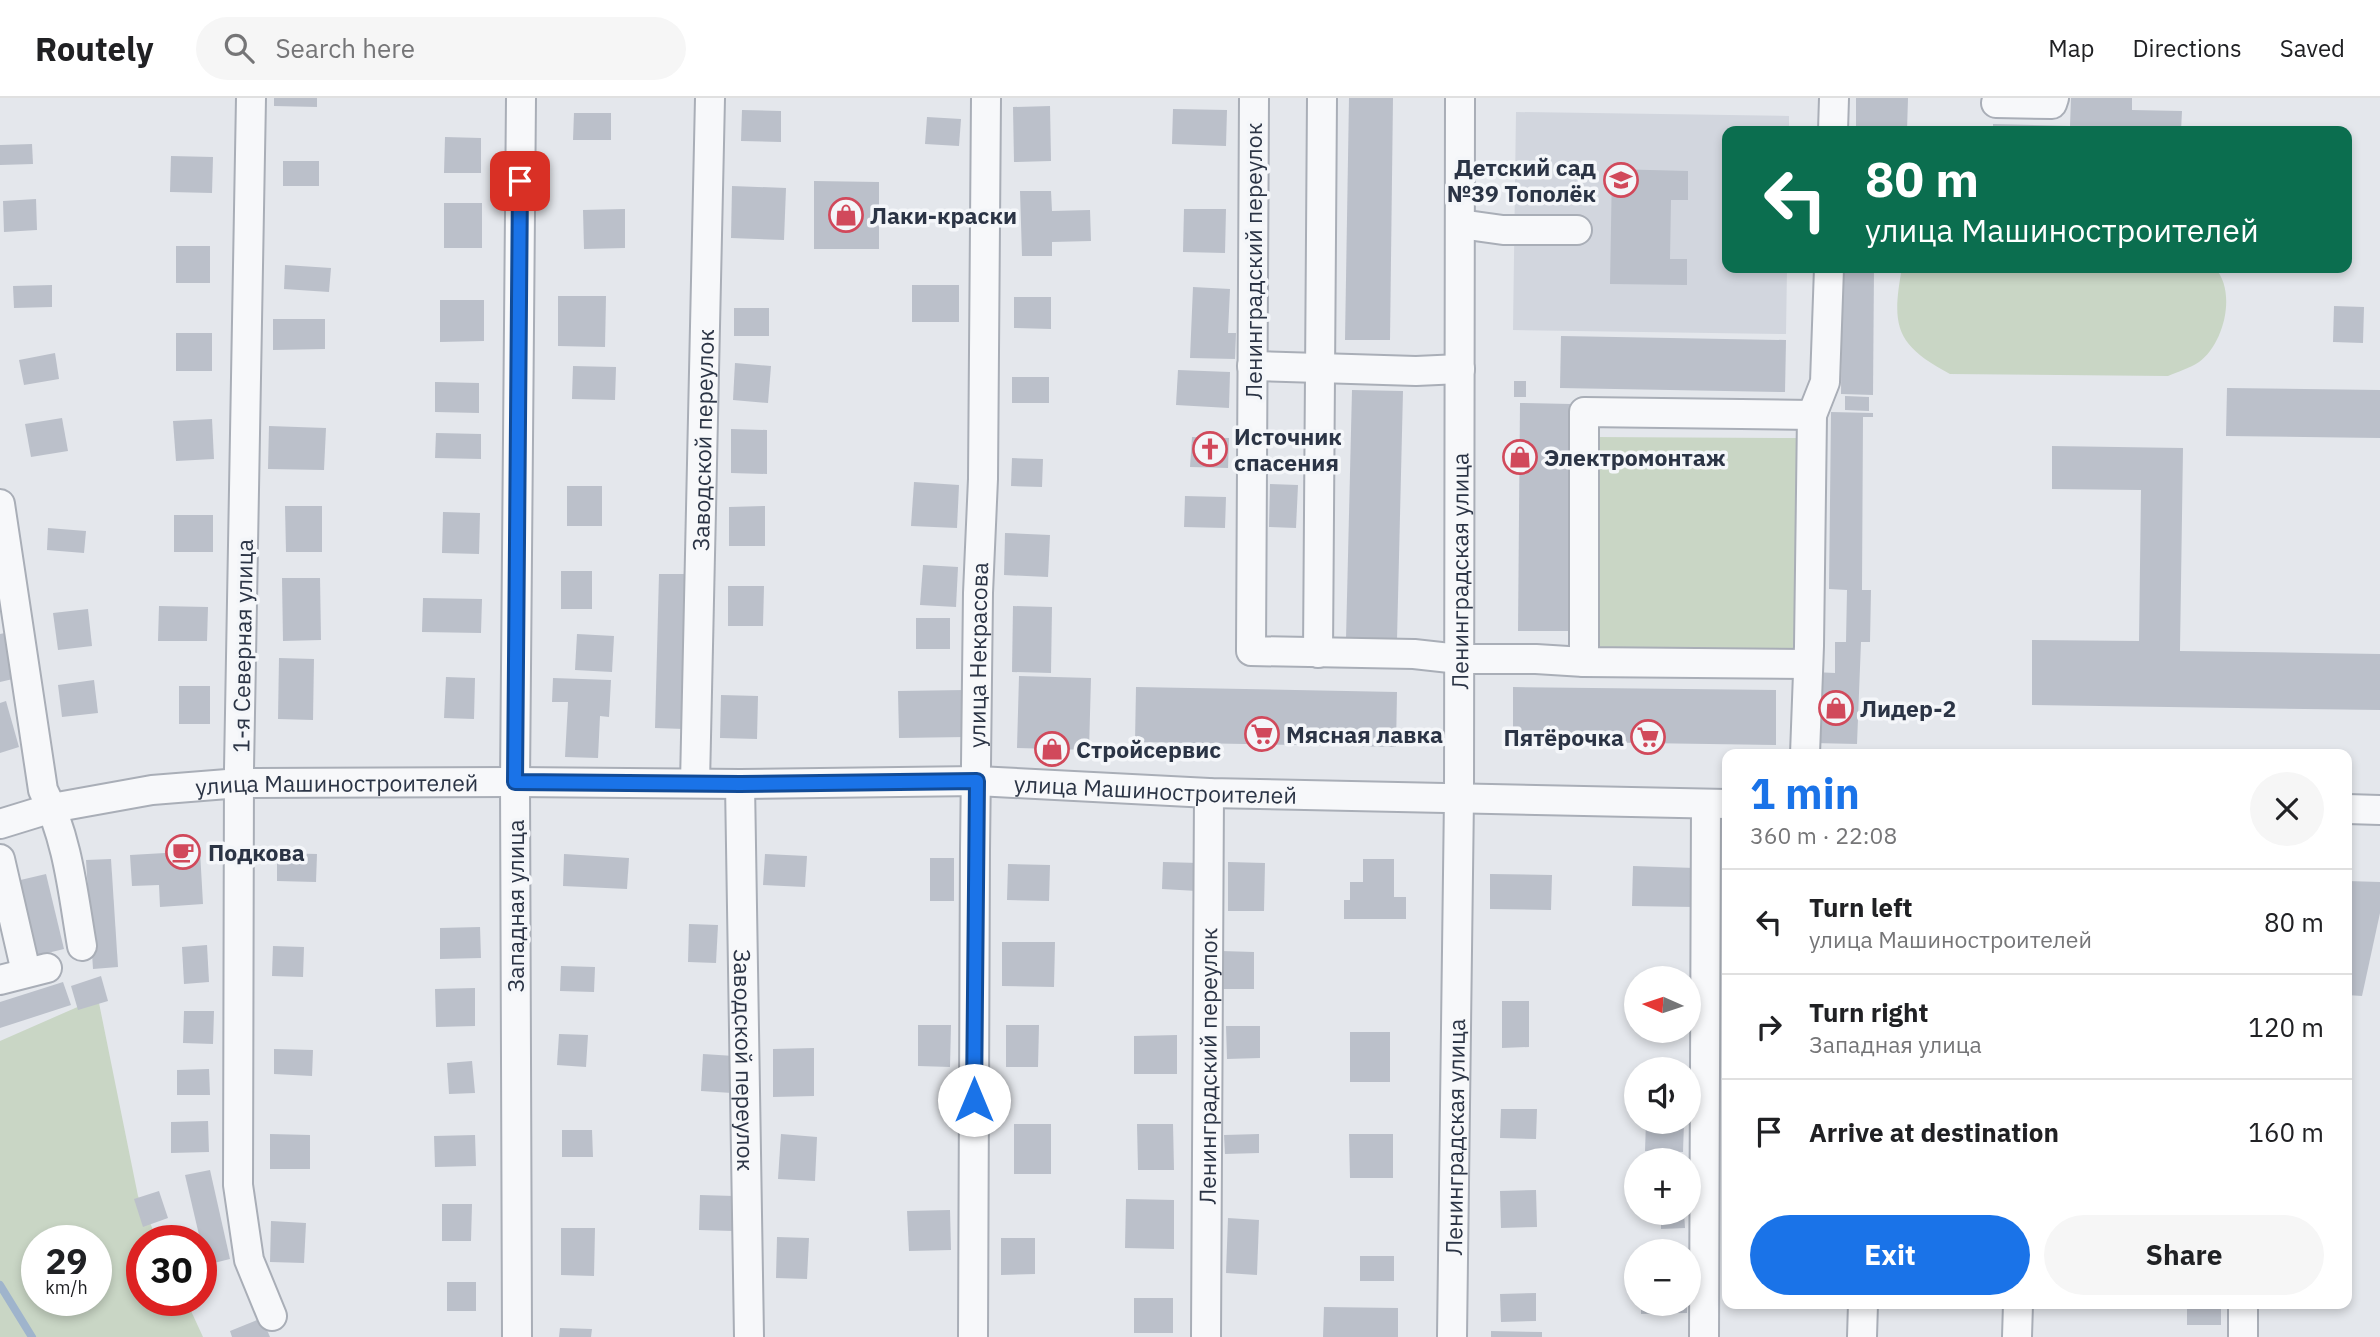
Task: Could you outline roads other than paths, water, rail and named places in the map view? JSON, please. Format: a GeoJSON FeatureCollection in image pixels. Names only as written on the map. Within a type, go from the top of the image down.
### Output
{"type":"FeatureCollection","features":[{"type":"Feature","properties":{"kind":"street","name":"1-я Северная улица"},"geometry":{"type":"LineString","coordinates":[[251,98],[240,783],[239,1185],[248,1260],[272,1315]]}},
{"type":"Feature","properties":{"kind":"street","name":"Западная улица"},"geometry":{"type":"LineString","coordinates":[[517,1337],[515,782],[521,98]]}},
{"type":"Feature","properties":{"kind":"street","name":"Заводской переулок"},"geometry":{"type":"LineString","coordinates":[[695,783],[710,98]]}},
{"type":"Feature","properties":{"kind":"street","name":"улица Некрасова"},"geometry":{"type":"LineString","coordinates":[[973,1337],[978,593],[983,479],[986,98]]}},
{"type":"Feature","properties":{"kind":"street","name":"Ленинградский переулок"},"geometry":{"type":"LineString","coordinates":[[1254,98],[1251,651],[1318,653]]}},
{"type":"Feature","properties":{"kind":"street"},"geometry":{"type":"LineString","coordinates":[[1322,98],[1318,653],[1415,654],[1459,659],[1536,659],[1584,663],[1808,664]]}},
{"type":"Feature","properties":{"kind":"street","name":"Ленинградская улица"},"geometry":{"type":"LineString","coordinates":[[1452,1337],[1459,797],[1460,98]]}},
{"type":"Feature","properties":{"kind":"street"},"geometry":{"type":"LineString","coordinates":[[1833,126],[1834,98]]}},
{"type":"Feature","properties":{"kind":"street"},"geometry":{"type":"LineString","coordinates":[[1996,103],[2052,104],[2054,98]]}},
{"type":"Feature","properties":{"kind":"street"},"geometry":{"type":"LineString","coordinates":[[1460,224],[1503,230],[1577,230]]}},
{"type":"Feature","properties":{"kind":"street"},"geometry":{"type":"LineString","coordinates":[[1805,749],[1812,415],[1825,382],[1829,273]]}},
{"type":"Feature","properties":{"kind":"street"},"geometry":{"type":"LineString","coordinates":[[1252,366],[1416,371],[1460,369]]}},
{"type":"Feature","properties":{"kind":"street"},"geometry":{"type":"LineString","coordinates":[[1584,663],[1584,412],[1812,415]]}},
{"type":"Feature","properties":{"kind":"street"},"geometry":{"type":"LineString","coordinates":[[0,504],[43,790],[52,808],[66,852],[82,946]]}},
{"type":"Feature","properties":{"kind":"street","name":"улица Машиностроителей"},"geometry":{"type":"LineString","coordinates":[[0,824],[52,808],[152,790],[240,783],[740,784],[977,781],[1209,793],[1717,804]]}},
{"type":"Feature","properties":{"kind":"street","name":"Заводской переулок"},"geometry":{"type":"LineString","coordinates":[[740,784],[749,1337]]}},
{"type":"Feature","properties":{"kind":"street","name":"Ленинградский переулок"},"geometry":{"type":"LineString","coordinates":[[1206,1337],[1209,793]]}},
{"type":"Feature","properties":{"kind":"street"},"geometry":{"type":"LineString","coordinates":[[1704,1337],[1717,804]]}},
{"type":"Feature","properties":{"kind":"street"},"geometry":{"type":"LineString","coordinates":[[2352,809],[2380,810]]}},
{"type":"Feature","properties":{"kind":"street"},"geometry":{"type":"LineString","coordinates":[[0,859],[24,973]]}},
{"type":"Feature","properties":{"kind":"street"},"geometry":{"type":"LineString","coordinates":[[1862,1337],[1863,1309]]}},
{"type":"Feature","properties":{"kind":"street"},"geometry":{"type":"LineString","coordinates":[[2017,1337],[2018,1309]]}},
{"type":"Feature","properties":{"kind":"street"},"geometry":{"type":"LineString","coordinates":[[2243,1309],[2243,1337]]}},
{"type":"Feature","properties":{"kind":"waterway"},"geometry":{"type":"LineString","coordinates":[[0,1285],[32,1337]]}},
{"type":"Feature","properties":{"kind":"place","name":"Детский сад №39 Тополёк"},"geometry":{"type":"Point","coordinates":[1621,180]}},
{"type":"Feature","properties":{"kind":"place","name":"Лаки-краски"},"geometry":{"type":"Point","coordinates":[846,215]}},
{"type":"Feature","properties":{"kind":"place","name":"Источник спасения"},"geometry":{"type":"Point","coordinates":[1210,449]}},
{"type":"Feature","properties":{"kind":"place","name":"Электромонтаж"},"geometry":{"type":"Point","coordinates":[1520,457]}},
{"type":"Feature","properties":{"kind":"place","name":"Лидер-2"},"geometry":{"type":"Point","coordinates":[1836,708]}},
{"type":"Feature","properties":{"kind":"place","name":"Мясная лавка"},"geometry":{"type":"Point","coordinates":[1262,734]}},
{"type":"Feature","properties":{"kind":"place","name":"Пятёрочка"},"geometry":{"type":"Point","coordinates":[1648,737]}},
{"type":"Feature","properties":{"kind":"place","name":"Стройсервис"},"geometry":{"type":"Point","coordinates":[1052,749]}},
{"type":"Feature","properties":{"kind":"place","name":"Подкова"},"geometry":{"type":"Point","coordinates":[183,852]}}]}
